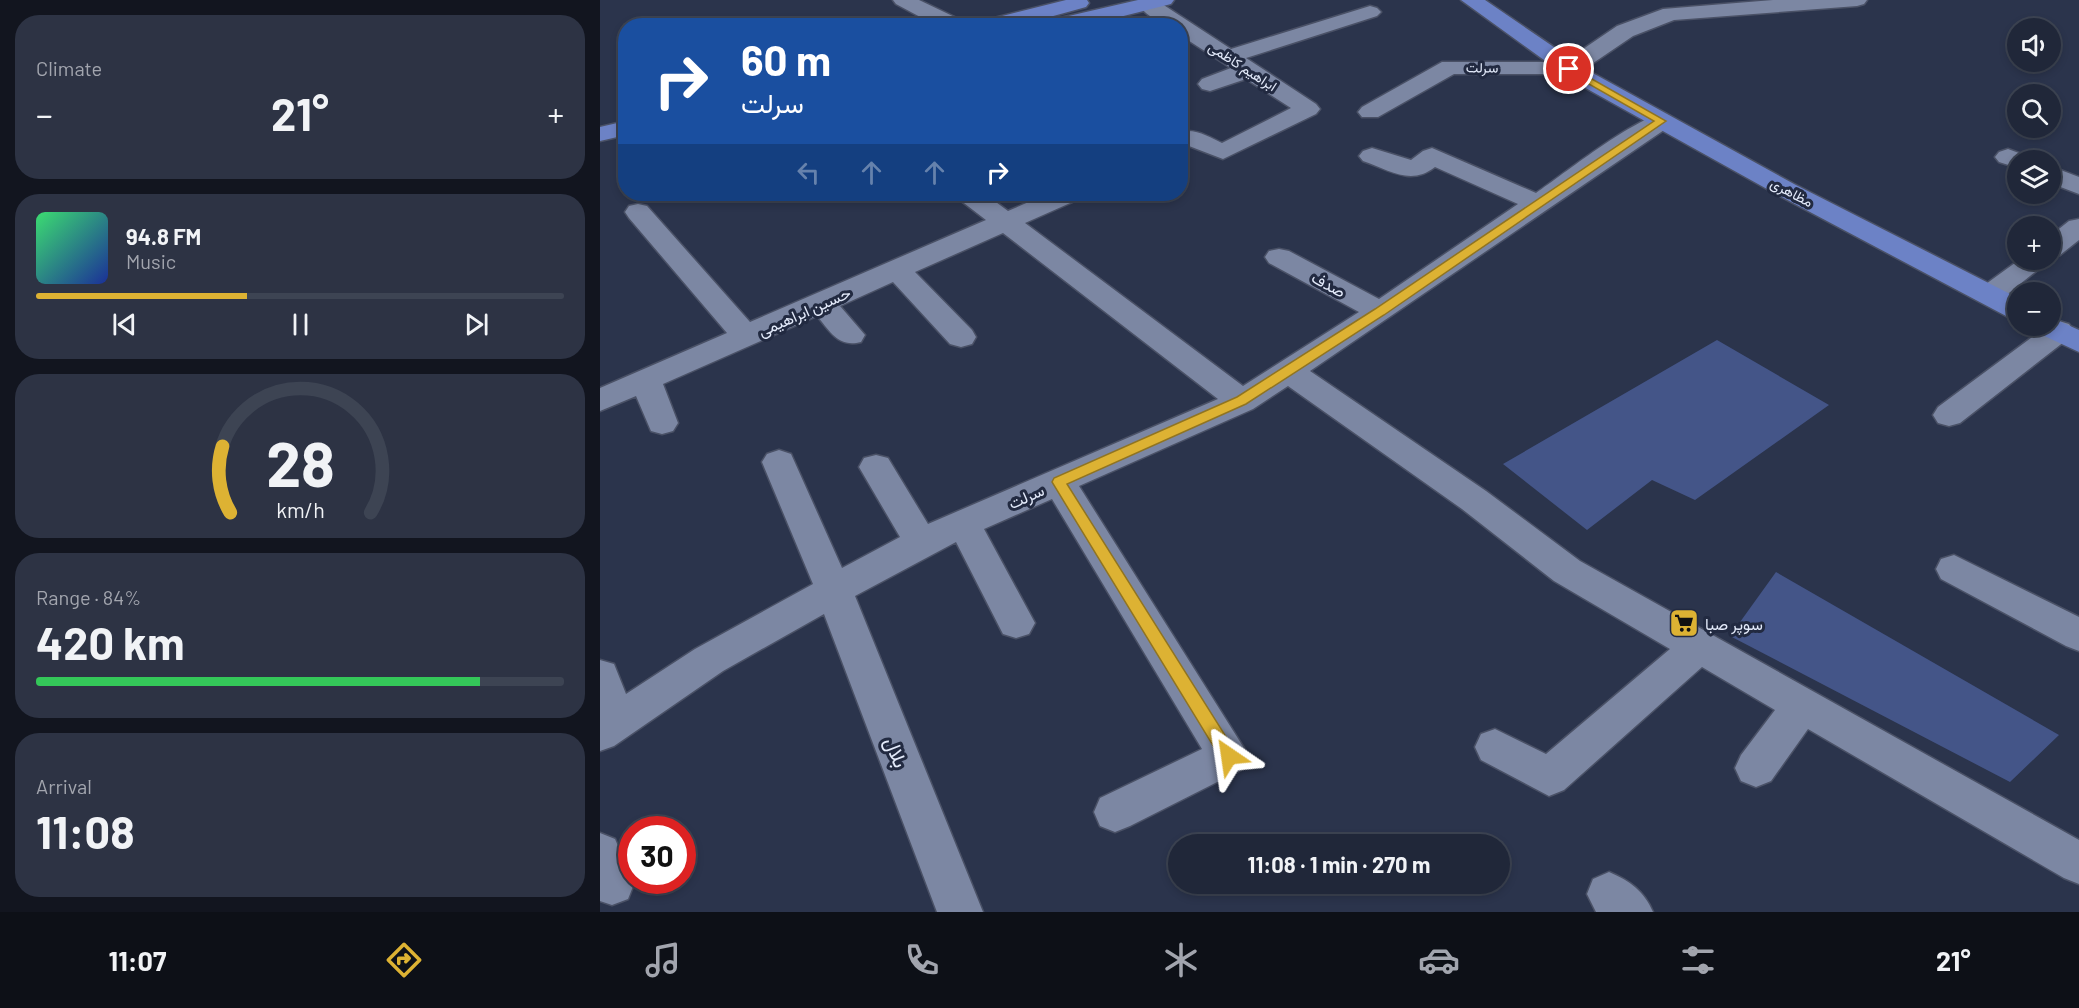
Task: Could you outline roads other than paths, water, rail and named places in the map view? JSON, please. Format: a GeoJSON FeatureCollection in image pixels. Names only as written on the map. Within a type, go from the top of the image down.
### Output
{"type":"FeatureCollection","features":[{"type":"Feature","properties":{"kind":"main road"},"geometry":{"type":"LineString","coordinates":[[1021,18],[1092,0]]}},
{"type":"Feature","properties":{"kind":"main road"},"geometry":{"type":"LineString","coordinates":[[1088,18],[1156,2]]}},
{"type":"Feature","properties":{"kind":"main road","name":"مظاهری"},"geometry":{"type":"LineString","coordinates":[[1463,3],[1527,57],[1569,69],[1661,121],[2007,304]]}},
{"type":"Feature","properties":{"kind":"main road"},"geometry":{"type":"LineString","coordinates":[[600,120],[618,115]]}},
{"type":"Feature","properties":{"kind":"main road"},"geometry":{"type":"LineString","coordinates":[[600,134],[618,130]]}},
{"type":"Feature","properties":{"kind":"street"},"geometry":{"type":"LineString","coordinates":[[1569,69],[1625,31],[1671,14],[1857,0]]}},
{"type":"Feature","properties":{"kind":"street"},"geometry":{"type":"LineString","coordinates":[[915,2],[942,18]]}},
{"type":"Feature","properties":{"kind":"street","name":"ابراهیم کاظمی"},"geometry":{"type":"LineString","coordinates":[[1156,2],[1177,18]]}},
{"type":"Feature","properties":{"kind":"street"},"geometry":{"type":"LineString","coordinates":[[1228,57],[1370,12]]}},
{"type":"Feature","properties":{"kind":"street","name":"ابراهیم کاظمی"},"geometry":{"type":"LineString","coordinates":[[1188,26],[1228,57],[1308,109],[1223,152],[1188,139]]}},
{"type":"Feature","properties":{"kind":"street","name":"سرلت"},"geometry":{"type":"LineString","coordinates":[[1370,112],[1450,67],[1569,69]]}},
{"type":"Feature","properties":{"kind":"street"},"geometry":{"type":"LineString","coordinates":[[1210,84],[1248,70]]}},
{"type":"Feature","properties":{"kind":"street","name":"سرلت"},"geometry":{"type":"LineString","coordinates":[[608,728],[710,660],[921,542],[1242,401],[1380,312],[1618,148],[1661,121]]}},
{"type":"Feature","properties":{"kind":"street"},"geometry":{"type":"LineString","coordinates":[[1372,156],[1415,170],[1432,156],[1539,204]]}},
{"type":"Feature","properties":{"kind":"street"},"geometry":{"type":"LineString","coordinates":[[2061,179],[2079,186]]}},
{"type":"Feature","properties":{"kind":"street"},"geometry":{"type":"LineString","coordinates":[[978,201],[1242,401]]}},
{"type":"Feature","properties":{"kind":"street","name":"حسین ابراهیمی"},"geometry":{"type":"LineString","coordinates":[[600,400],[1053,201]]}},
{"type":"Feature","properties":{"kind":"street"},"geometry":{"type":"LineString","coordinates":[[638,212],[746,336]]}},
{"type":"Feature","properties":{"kind":"street"},"geometry":{"type":"LineString","coordinates":[[2061,241],[2079,227]]}},
{"type":"Feature","properties":{"kind":"street","name":"صدف"},"geometry":{"type":"LineString","coordinates":[[1279,257],[1380,312]]}},
{"type":"Feature","properties":{"kind":"street"},"geometry":{"type":"LineString","coordinates":[[897,270],[962,337]]}},
{"type":"Feature","properties":{"kind":"street"},"geometry":{"type":"LineString","coordinates":[[1989,295],[2023,270]]}},
{"type":"Feature","properties":{"kind":"street"},"geometry":{"type":"LineString","coordinates":[[821,303],[850,334]]}},
{"type":"Feature","properties":{"kind":"street"},"geometry":{"type":"LineString","coordinates":[[1949,415],[2062,333]]}},
{"type":"Feature","properties":{"kind":"street"},"geometry":{"type":"LineString","coordinates":[[1288,370],[1474,500],[1567,571],[2079,862]]}},
{"type":"Feature","properties":{"kind":"street"},"geometry":{"type":"LineString","coordinates":[[646,380],[662,423]]}},
{"type":"Feature","properties":{"kind":"street","name":"بلال"},"geometry":{"type":"LineString","coordinates":[[778,462],[834,591],[960,912]]}},
{"type":"Feature","properties":{"kind":"street"},"geometry":{"type":"LineString","coordinates":[[876,467],[921,542]]}},
{"type":"Feature","properties":{"kind":"street"},"geometry":{"type":"LineString","coordinates":[[1059,482],[1229,756],[1116,812]]}},
{"type":"Feature","properties":{"kind":"street"},"geometry":{"type":"LineString","coordinates":[[964,523],[1016,623]]}},
{"type":"Feature","properties":{"kind":"street"},"geometry":{"type":"LineString","coordinates":[[1954,569],[2079,635]]}},
{"type":"Feature","properties":{"kind":"street"},"geometry":{"type":"LineString","coordinates":[[1495,747],[1549,777],[1699,647]]}},
{"type":"Feature","properties":{"kind":"street"},"geometry":{"type":"LineString","coordinates":[[600,676],[608,728]]}},
{"type":"Feature","properties":{"kind":"street"},"geometry":{"type":"LineString","coordinates":[[1756,768],[1802,705]]}},
{"type":"Feature","properties":{"kind":"place","name":"سوپر صبا"},"geometry":{"type":"Point","coordinates":[1684,623]}}]}
